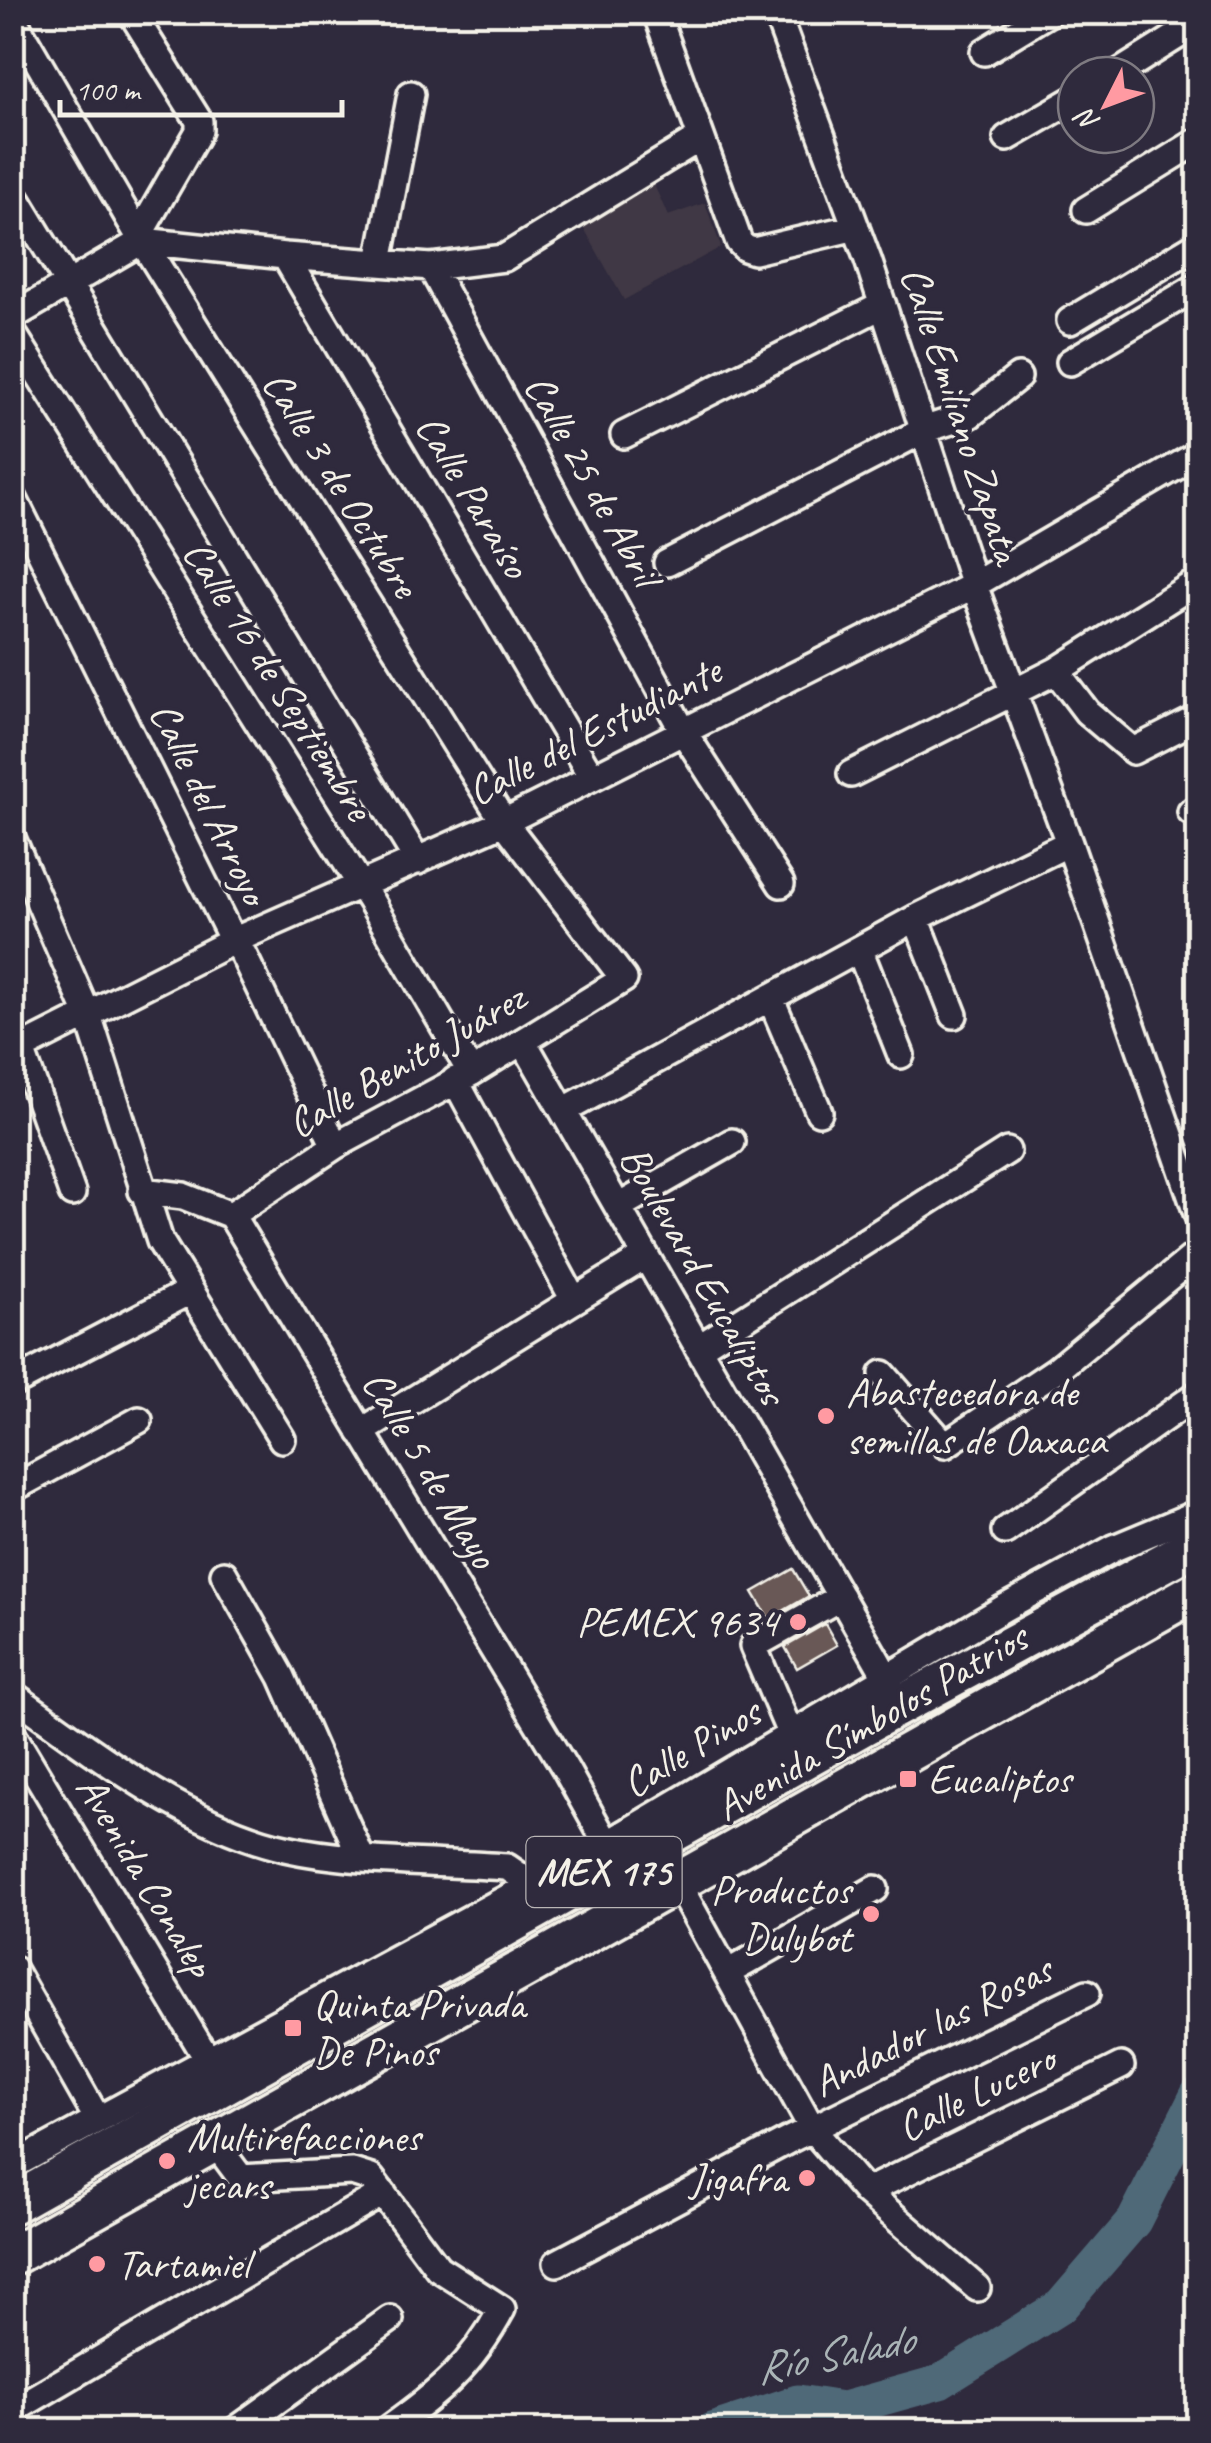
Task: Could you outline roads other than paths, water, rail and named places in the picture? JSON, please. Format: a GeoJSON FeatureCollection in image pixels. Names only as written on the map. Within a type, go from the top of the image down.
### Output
{"type":"FeatureCollection","features":[{"type":"Feature","properties":{"kind":"highway","name":"Avenida Símbolos Patrios"},"geometry":{"type":"LineString","coordinates":[[12,2204],[313,2019],[895,1691],[1198,1544]]}},
{"type":"Feature","properties":{"kind":"highway","name":"Avenida Símbolos Patrios"},"geometry":{"type":"LineString","coordinates":[[12,2256],[1198,1590]]}},
{"type":"Feature","properties":{"kind":"street"},"geometry":{"type":"LineString","coordinates":[[12,317],[70,285],[141,238],[199,131],[199,121],[131,12]]}},
{"type":"Feature","properties":{"kind":"street"},"geometry":{"type":"LineString","coordinates":[[656,12],[739,242],[754,251],[856,226]]}},
{"type":"Feature","properties":{"kind":"street","name":"Calle Emiliano Zapata"},"geometry":{"type":"LineString","coordinates":[[776,12],[856,226],[926,429],[974,585],[1198,1216]]}},
{"type":"Feature","properties":{"kind":"street"},"geometry":{"type":"LineString","coordinates":[[984,52],[1050,12]]}},
{"type":"Feature","properties":{"kind":"street","name":"Calle 3 de Octubre"},"geometry":{"type":"LineString","coordinates":[[12,17],[141,238],[504,822],[624,979]]}},
{"type":"Feature","properties":{"kind":"street"},"geometry":{"type":"LineString","coordinates":[[1147,55],[1198,23]]}},
{"type":"Feature","properties":{"kind":"street"},"geometry":{"type":"LineString","coordinates":[[379,262],[411,94]]}},
{"type":"Feature","properties":{"kind":"street"},"geometry":{"type":"LineString","coordinates":[[1007,138],[1056,110]]}},
{"type":"Feature","properties":{"kind":"street"},"geometry":{"type":"LineString","coordinates":[[141,238],[285,256],[431,266],[504,258],[700,138]]}},
{"type":"Feature","properties":{"kind":"street"},"geometry":{"type":"LineString","coordinates":[[1086,210],[1198,142]]}},
{"type":"Feature","properties":{"kind":"street"},"geometry":{"type":"LineString","coordinates":[[12,191],[418,862]]}},
{"type":"Feature","properties":{"kind":"street"},"geometry":{"type":"LineString","coordinates":[[1070,322],[1198,244]]}},
{"type":"Feature","properties":{"kind":"street","name":"Calle Paraíso"},"geometry":{"type":"LineString","coordinates":[[285,256],[592,777]]}},
{"type":"Feature","properties":{"kind":"street","name":"Calle 25 de Abril"},"geometry":{"type":"LineString","coordinates":[[431,266],[683,731],[781,884]]}},
{"type":"Feature","properties":{"kind":"street"},"geometry":{"type":"LineString","coordinates":[[1070,362],[1198,286]]}},
{"type":"Feature","properties":{"kind":"street"},"geometry":{"type":"LineString","coordinates":[[624,435],[883,305]]}},
{"type":"Feature","properties":{"kind":"street","name":"Calle 16 de Septiembre"},"geometry":{"type":"LineString","coordinates":[[12,332],[360,885],[463,1077],[574,1300]]}},
{"type":"Feature","properties":{"kind":"street"},"geometry":{"type":"LineString","coordinates":[[667,563],[926,429],[970,415],[1018,377]]}},
{"type":"Feature","properties":{"kind":"street","name":"Calle del Estudiante"},"geometry":{"type":"LineString","coordinates":[[17,1051],[233,941],[504,822],[974,585],[1198,454]]}},
{"type":"Feature","properties":{"kind":"street","name":"Calle del Arroyo"},"geometry":{"type":"LineString","coordinates":[[12,495],[335,1146]]}},
{"type":"Feature","properties":{"kind":"street"},"geometry":{"type":"LineString","coordinates":[[851,774],[1056,671],[1198,581]]}},
{"type":"Feature","properties":{"kind":"street"},"geometry":{"type":"LineString","coordinates":[[1056,671],[1087,712],[1132,751],[1198,718]]}},
{"type":"Feature","properties":{"kind":"street"},"geometry":{"type":"LineString","coordinates":[[12,838],[88,1015],[160,1241],[282,1439]]}},
{"type":"Feature","properties":{"kind":"street"},"geometry":{"type":"LineString","coordinates":[[563,1111],[916,918],[1069,844]]}},
{"type":"Feature","properties":{"kind":"street"},"geometry":{"type":"LineString","coordinates":[[916,918],[954,1016]]}},
{"type":"Feature","properties":{"kind":"street"},"geometry":{"type":"LineString","coordinates":[[859,949],[901,1055]]}},
{"type":"Feature","properties":{"kind":"street","name":"Calle Benito Juárez"},"geometry":{"type":"LineString","coordinates":[[230,1215],[335,1146],[463,1077],[624,979]]}},
{"type":"Feature","properties":{"kind":"street"},"geometry":{"type":"LineString","coordinates":[[771,998],[819,1112]]}},
{"type":"Feature","properties":{"kind":"street","name":"Boulevard Eucaliptos"},"geometry":{"type":"LineString","coordinates":[[523,1041],[895,1691]]}},
{"type":"Feature","properties":{"kind":"street"},"geometry":{"type":"LineString","coordinates":[[17,1051],[72,1194]]}},
{"type":"Feature","properties":{"kind":"street"},"geometry":{"type":"LineString","coordinates":[[618,1207],[732,1142]]}},
{"type":"Feature","properties":{"kind":"street"},"geometry":{"type":"LineString","coordinates":[[698,1348],[1007,1150]]}},
{"type":"Feature","properties":{"kind":"street"},"geometry":{"type":"LineString","coordinates":[[142,1191],[183,1196],[230,1215]]}},
{"type":"Feature","properties":{"kind":"street","name":"Calle 5 de Mayo"},"geometry":{"type":"LineString","coordinates":[[230,1215],[566,1770],[606,1844]]}},
{"type":"Feature","properties":{"kind":"street"},"geometry":{"type":"LineString","coordinates":[[883,1374],[945,1445],[1056,1370],[1198,1252]]}},
{"type":"Feature","properties":{"kind":"street"},"geometry":{"type":"LineString","coordinates":[[361,1432],[646,1256]]}},
{"type":"Feature","properties":{"kind":"street"},"geometry":{"type":"LineString","coordinates":[[12,1384],[190,1291]]}},
{"type":"Feature","properties":{"kind":"street"},"geometry":{"type":"LineString","coordinates":[[1006,1531],[1198,1394]]}},
{"type":"Feature","properties":{"kind":"street"},"geometry":{"type":"LineString","coordinates":[[12,1488],[138,1420]]}},
{"type":"Feature","properties":{"kind":"street"},"geometry":{"type":"LineString","coordinates":[[895,1691],[1004,1608],[1114,1548],[1198,1513]]}},
{"type":"Feature","properties":{"kind":"street"},"geometry":{"type":"LineString","coordinates":[[224,1574],[282,1677],[362,1857]]}},
{"type":"Feature","properties":{"kind":"street"},"geometry":{"type":"LineString","coordinates":[[796,1748],[753,1646],[841,1597]]}},
{"type":"Feature","properties":{"kind":"street"},"geometry":{"type":"LineString","coordinates":[[12,1694],[136,1779],[209,1822],[284,1848],[507,1867],[533,1885]]}},
{"type":"Feature","properties":{"kind":"street","name":"Avenida Conalep"},"geometry":{"type":"LineString","coordinates":[[12,1733],[208,2060]]}},
{"type":"Feature","properties":{"kind":"street","name":"Calle Pinos"},"geometry":{"type":"LineString","coordinates":[[12,2166],[208,2060],[313,2019],[606,1844],[796,1748]]}},
{"type":"Feature","properties":{"kind":"street"},"geometry":{"type":"LineString","coordinates":[[678,1884],[814,2130],[866,2192],[977,2288]]}},
{"type":"Feature","properties":{"kind":"street"},"geometry":{"type":"LineString","coordinates":[[727,1973],[875,1889]]}},
{"type":"Feature","properties":{"kind":"street"},"geometry":{"type":"LineString","coordinates":[[12,1968],[97,2118]]}},
{"type":"Feature","properties":{"kind":"street","name":"Andador las Rosas"},"geometry":{"type":"LineString","coordinates":[[557,2264],[789,2140],[1087,1993]]}},
{"type":"Feature","properties":{"kind":"street","name":"Calle Lucero"},"geometry":{"type":"LineString","coordinates":[[866,2192],[1121,2066]]}},
{"type":"Feature","properties":{"kind":"street"},"geometry":{"type":"LineString","coordinates":[[215,2143],[240,2178],[352,2172],[371,2178],[438,2268],[502,2309],[484,2343],[442,2391],[387,2430]]}},
{"type":"Feature","properties":{"kind":"street"},"geometry":{"type":"LineString","coordinates":[[12,2410],[383,2193]]}},
{"type":"Feature","properties":{"kind":"street"},"geometry":{"type":"LineString","coordinates":[[236,2430],[390,2319]]}},
{"type":"Feature","properties":{"kind":"waterway","name":"Río Salado"},"geometry":{"type":"LineString","coordinates":[[712,2430],[798,2402],[843,2409],[940,2382],[1061,2306],[1134,2221],[1198,2094]]}},
{"type":"Feature","properties":{"kind":"place","name":"Abastecedora de semillas de Oaxaca"},"geometry":{"type":"Point","coordinates":[826,1416]}},
{"type":"Feature","properties":{"kind":"place","name":"PEMEX 9634"},"geometry":{"type":"Point","coordinates":[798,1622]}},
{"type":"Feature","properties":{"kind":"place","name":"Eucaliptos"},"geometry":{"type":"Point","coordinates":[908,1779]}},
{"type":"Feature","properties":{"kind":"place","name":"Productos Dulybot"},"geometry":{"type":"Point","coordinates":[871,1914]}},
{"type":"Feature","properties":{"kind":"place","name":"Quinta Privada De Pinos"},"geometry":{"type":"Point","coordinates":[293,2028]}},
{"type":"Feature","properties":{"kind":"place","name":"Multirefacciones jecars"},"geometry":{"type":"Point","coordinates":[167,2161]}},
{"type":"Feature","properties":{"kind":"place","name":"Jigafra"},"geometry":{"type":"Point","coordinates":[807,2178]}},
{"type":"Feature","properties":{"kind":"place","name":"Tartamiel"},"geometry":{"type":"Point","coordinates":[97,2264]}}]}
